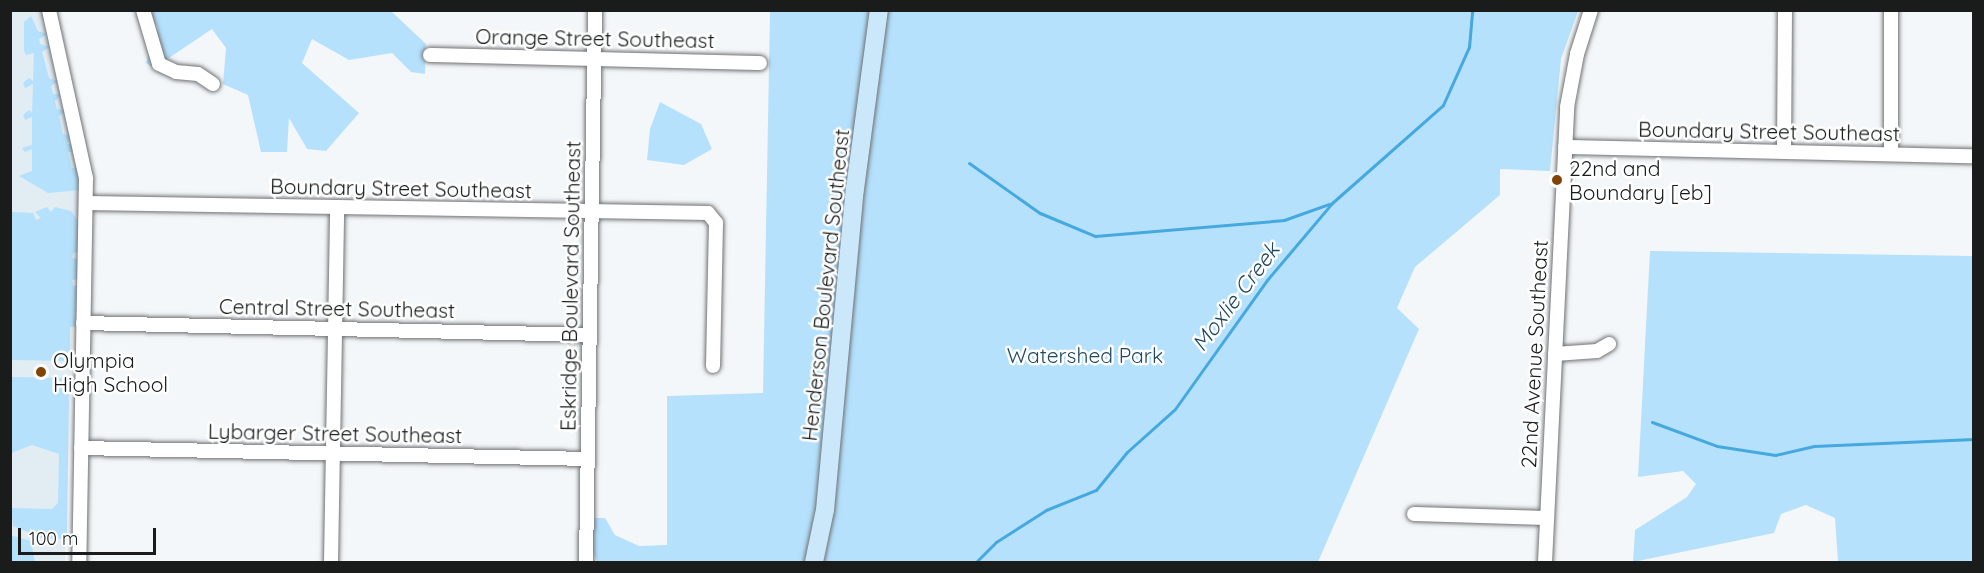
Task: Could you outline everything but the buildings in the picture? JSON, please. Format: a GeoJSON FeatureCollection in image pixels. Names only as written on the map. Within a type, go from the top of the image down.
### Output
{"type":"FeatureCollection","features":[{"type":"Feature","properties":{"kind":"main road","name":"Henderson Boulevard Southeast"},"geometry":{"type":"LineString","coordinates":[[814,562],[825,510],[855,189],[879,10]]}},
{"type":"Feature","properties":{"kind":"street"},"geometry":{"type":"LineString","coordinates":[[49,10],[85,167],[79,562]]}},
{"type":"Feature","properties":{"kind":"street"},"geometry":{"type":"LineString","coordinates":[[143,10],[159,64],[213,84]]}},
{"type":"Feature","properties":{"kind":"street","name":"Eskridge Boulevard Southeast"},"geometry":{"type":"LineString","coordinates":[[585,562],[595,10]]}},
{"type":"Feature","properties":{"kind":"street","name":"22nd Avenue Southeast"},"geometry":{"type":"LineString","coordinates":[[1545,562],[1565,147],[1577,54],[1591,10]]}},
{"type":"Feature","properties":{"kind":"street"},"geometry":{"type":"LineString","coordinates":[[1784,152],[1785,10]]}},
{"type":"Feature","properties":{"kind":"street"},"geometry":{"type":"LineString","coordinates":[[1891,10],[1891,154]]}},
{"type":"Feature","properties":{"kind":"street","name":"Orange Street Southeast"},"geometry":{"type":"LineString","coordinates":[[430,55],[760,63]]}},
{"type":"Feature","properties":{"kind":"street","name":"Boundary Street Southeast"},"geometry":{"type":"LineString","coordinates":[[1565,147],[1974,156]]}},
{"type":"Feature","properties":{"kind":"street","name":"Boundary Street Southeast"},"geometry":{"type":"LineString","coordinates":[[86,203],[592,211],[714,216],[713,366]]}},
{"type":"Feature","properties":{"kind":"street"},"geometry":{"type":"LineString","coordinates":[[331,562],[337,207]]}},
{"type":"Feature","properties":{"kind":"street","name":"Central Street Southeast"},"geometry":{"type":"LineString","coordinates":[[83,323],[590,335]]}},
{"type":"Feature","properties":{"kind":"street"},"geometry":{"type":"LineString","coordinates":[[1555,354],[1597,351],[1610,344]]}},
{"type":"Feature","properties":{"kind":"street","name":"Lybarger Street Southeast"},"geometry":{"type":"LineString","coordinates":[[81,448],[588,459]]}},
{"type":"Feature","properties":{"kind":"street"},"geometry":{"type":"LineString","coordinates":[[1414,514],[1547,518]]}},
{"type":"Feature","properties":{"kind":"shaded area","name":"Olympia High School"},"geometry":{"type":"Polygon","coordinates":[[[10,11],[48,11],[85,180],[76,225],[65,562],[11,562],[10,11]]]}},
{"type":"Feature","properties":{"kind":"green space"},"geometry":{"type":"Polygon","coordinates":[[[148,11],[391,11],[426,44],[425,74],[411,72],[392,53],[349,60],[312,39],[302,63],[359,113],[326,151],[307,149],[289,118],[287,152],[261,152],[248,95],[223,84],[226,48],[212,29],[154,68],[146,63],[158,28],[148,11]]]}},
{"type":"Feature","properties":{"kind":"green space","name":"Watershed Park"},"geometry":{"type":"Polygon","coordinates":[[[770,11],[1578,11],[1561,59],[1550,171],[1500,169],[1500,195],[1415,267],[1397,308],[1419,329],[1318,562],[597,562],[589,541],[595,518],[605,518],[615,535],[639,546],[667,545],[667,396],[763,393],[770,11]]]}},
{"type":"Feature","properties":{"kind":"green space"},"geometry":{"type":"Polygon","coordinates":[[[31,16],[38,31],[47,34],[39,39],[40,44],[50,47],[42,52],[49,78],[58,81],[51,86],[53,94],[62,94],[55,101],[57,109],[68,111],[59,116],[63,134],[72,136],[67,144],[74,144],[74,152],[68,152],[72,168],[80,167],[81,190],[48,193],[19,176],[32,171],[32,149],[25,152],[22,148],[32,145],[32,117],[25,120],[23,115],[29,110],[32,113],[33,84],[25,88],[23,83],[29,78],[33,81],[34,53],[26,55],[24,51],[24,22],[31,16]]]}},
{"type":"Feature","properties":{"kind":"green space"},"geometry":{"type":"Polygon","coordinates":[[[660,102],[701,124],[712,149],[684,165],[647,160],[650,129],[660,102]]]}},
{"type":"Feature","properties":{"kind":"green space"},"geometry":{"type":"Polygon","coordinates":[[[47,207],[51,212],[55,207],[71,211],[81,225],[77,244],[82,252],[73,253],[72,258],[81,259],[82,278],[72,280],[73,286],[82,285],[81,304],[77,306],[80,326],[70,327],[70,361],[11,360],[11,212],[33,213],[36,220],[41,218],[35,212],[47,207]]]}},
{"type":"Feature","properties":{"kind":"green space"},"geometry":{"type":"Polygon","coordinates":[[[1650,251],[1973,256],[1973,562],[1838,562],[1835,518],[1806,505],[1781,514],[1774,533],[1633,562],[1635,530],[1687,497],[1696,484],[1683,471],[1638,477],[1650,251]]]}},
{"type":"Feature","properties":{"kind":"green space"},"geometry":{"type":"Polygon","coordinates":[[[11,377],[69,378],[67,539],[42,538],[13,526],[11,508],[52,509],[58,503],[59,454],[32,445],[11,453],[11,377]]]}},
{"type":"Feature","properties":{"kind":"green space"},"geometry":{"type":"Polygon","coordinates":[[[10,535],[31,541],[35,562],[11,562],[10,535]]]}},
{"type":"Feature","properties":{"kind":"waterway","name":"Moxlie Creek"},"geometry":{"type":"LineString","coordinates":[[976,562],[996,542],[1046,510],[1096,490],[1127,452],[1175,409],[1267,280],[1332,203],[1443,105],[1469,47],[1472,10]]}},
{"type":"Feature","properties":{"kind":"waterway"},"geometry":{"type":"LineString","coordinates":[[969,163],[1040,213],[1095,236],[1284,220],[1329,204]]}},
{"type":"Feature","properties":{"kind":"waterway"},"geometry":{"type":"LineString","coordinates":[[1652,422],[1717,446],[1775,455],[1814,446],[1974,439]]}},
{"type":"Feature","properties":{"kind":"place","name":"22nd and Boundary [eb]"},"geometry":{"type":"Point","coordinates":[1557,180]}},
{"type":"Feature","properties":{"kind":"place","name":"Olympia High School"},"geometry":{"type":"Point","coordinates":[41,372]}}]}
